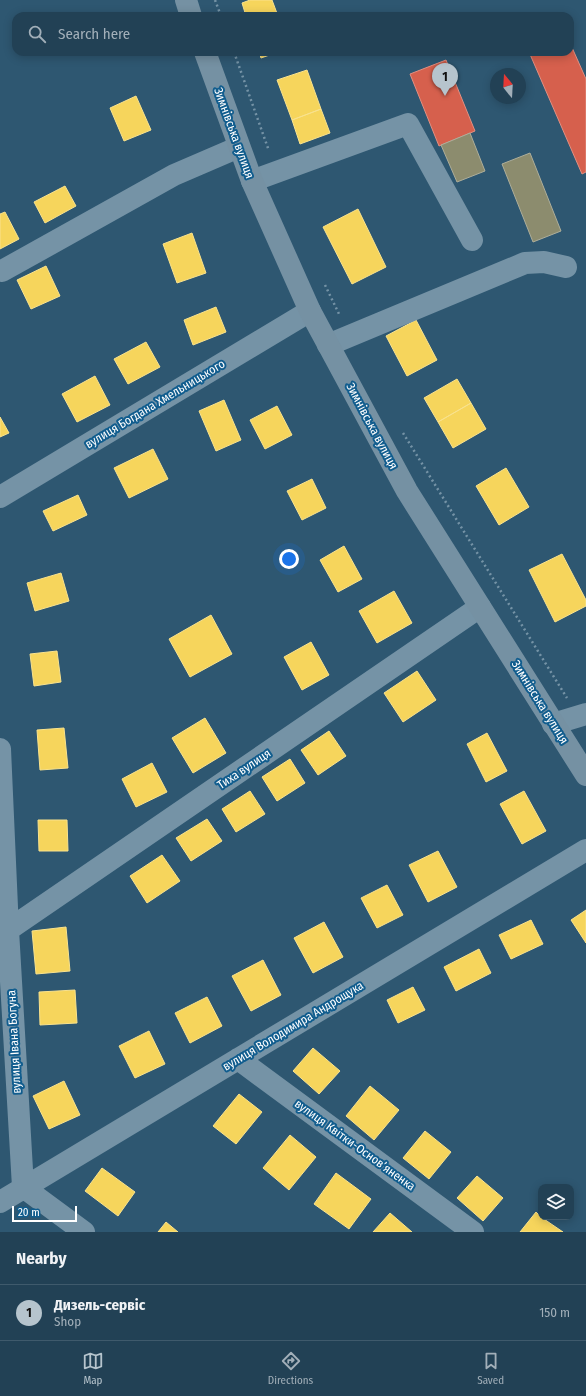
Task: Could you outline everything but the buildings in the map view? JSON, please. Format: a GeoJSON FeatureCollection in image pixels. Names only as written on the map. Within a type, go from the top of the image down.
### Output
{"type":"FeatureCollection","features":[{"type":"Feature","properties":{"kind":"main road"},"geometry":{"type":"LineString","coordinates":[[186,0],[190,12]]}},
{"type":"Feature","properties":{"kind":"main road","name":"Зимнівська вулиця"},"geometry":{"type":"LineString","coordinates":[[206,56],[252,181],[310,311],[407,491],[586,775]]}},
{"type":"Feature","properties":{"kind":"street"},"geometry":{"type":"LineString","coordinates":[[252,181],[408,124],[472,240]]}},
{"type":"Feature","properties":{"kind":"street"},"geometry":{"type":"LineString","coordinates":[[2,271],[174,175],[240,148]]}},
{"type":"Feature","properties":{"kind":"street"},"geometry":{"type":"LineString","coordinates":[[328,345],[525,263],[544,262],[566,267]]}},
{"type":"Feature","properties":{"kind":"street","name":"вулиця Богдана Хмельницького"},"geometry":{"type":"LineString","coordinates":[[0,497],[310,311]]}},
{"type":"Feature","properties":{"kind":"street","name":"Тиха вулиця"},"geometry":{"type":"LineString","coordinates":[[8,930],[480,607]]}},
{"type":"Feature","properties":{"kind":"street"},"geometry":{"type":"LineString","coordinates":[[553,724],[582,715]]}},
{"type":"Feature","properties":{"kind":"street","name":"вулиця Івана Богуна"},"geometry":{"type":"LineString","coordinates":[[0,749],[8,930],[23,1187]]}},
{"type":"Feature","properties":{"kind":"street","name":"вулиця Володимира Андрощука"},"geometry":{"type":"LineString","coordinates":[[0,1202],[586,850]]}},
{"type":"Feature","properties":{"kind":"street","name":"вулиця Квітки-Основʼяненка"},"geometry":{"type":"LineString","coordinates":[[238,1059],[472,1232]]}},
{"type":"Feature","properties":{"kind":"street"},"geometry":{"type":"LineString","coordinates":[[23,1187],[84,1232]]}},
{"type":"Feature","properties":{"kind":"path"},"geometry":{"type":"LineString","coordinates":[[215,0],[220,12]]}},
{"type":"Feature","properties":{"kind":"path"},"geometry":{"type":"LineString","coordinates":[[235,56],[276,172]]}},
{"type":"Feature","properties":{"kind":"path"},"geometry":{"type":"LineString","coordinates":[[322,279],[350,336]]}},
{"type":"Feature","properties":{"kind":"path"},"geometry":{"type":"LineString","coordinates":[[401,430],[582,715]]}},
{"type":"Feature","properties":{"kind":"place","name":"Дизель-сервіс"},"geometry":{"type":"Point","coordinates":[445,96]}}]}
